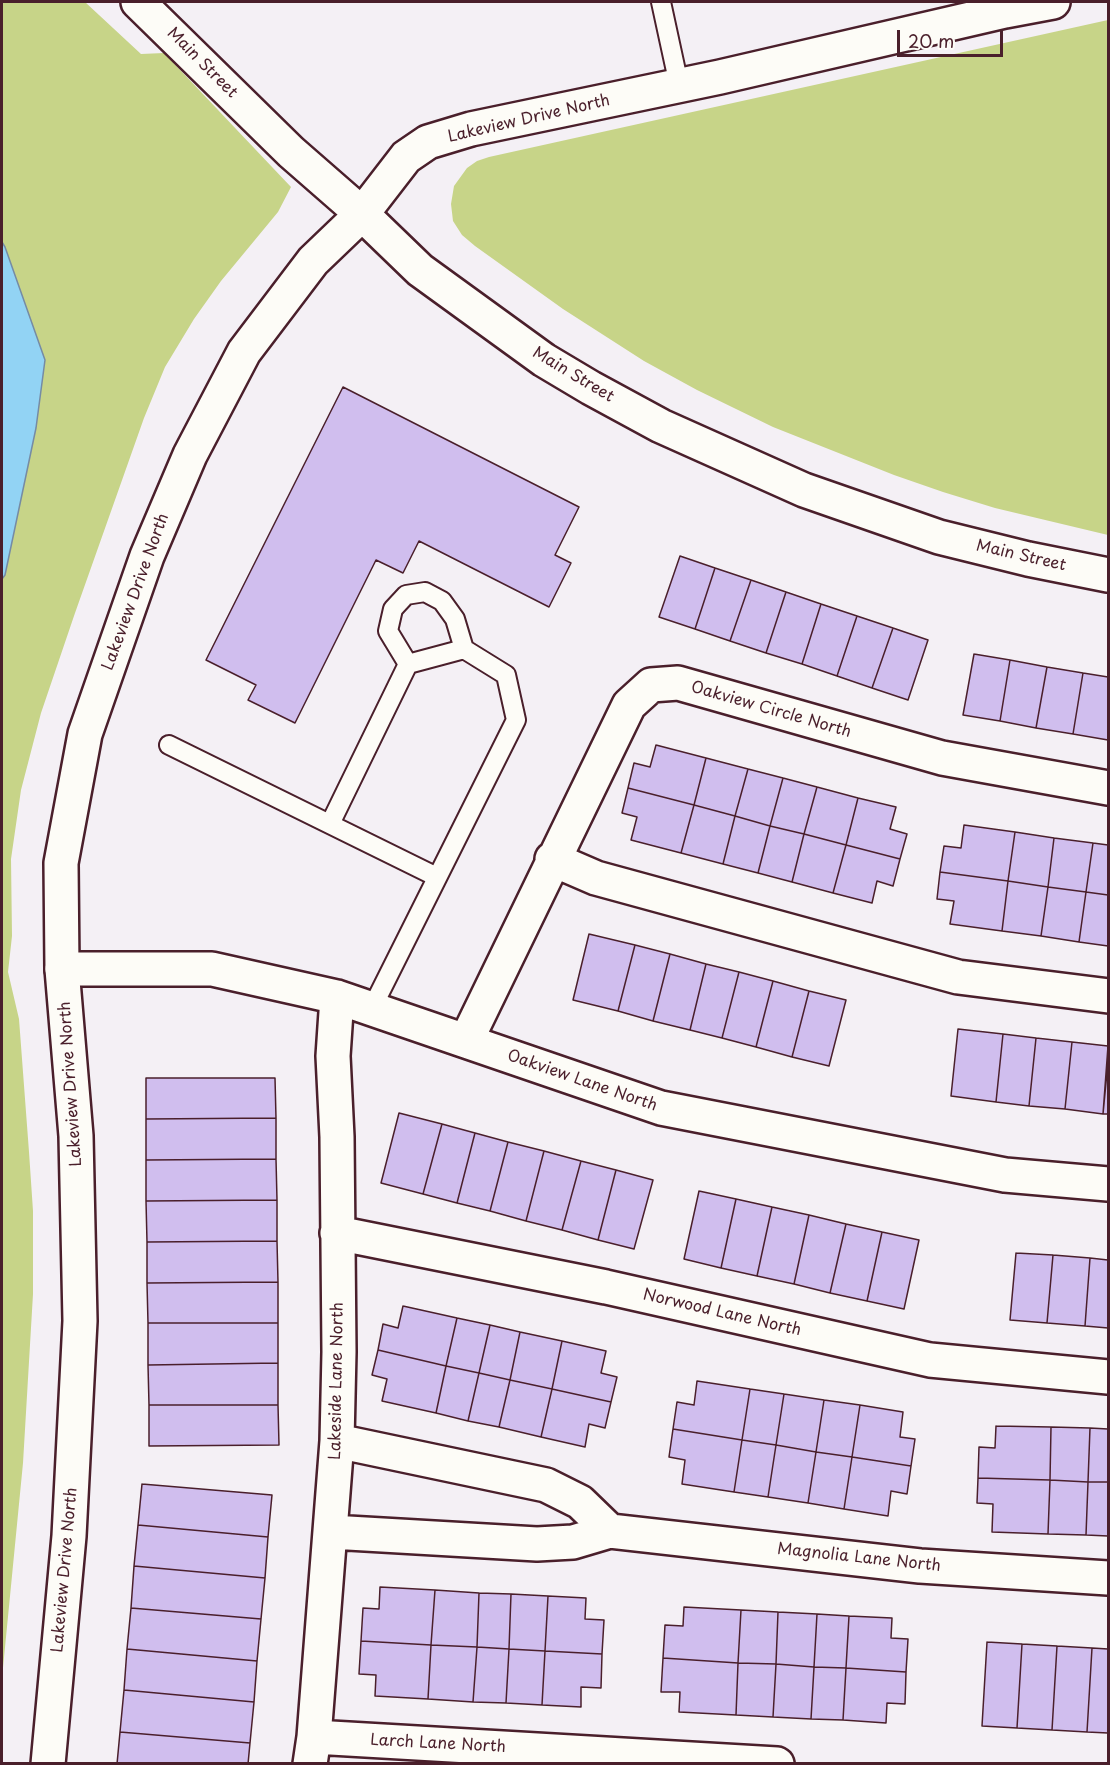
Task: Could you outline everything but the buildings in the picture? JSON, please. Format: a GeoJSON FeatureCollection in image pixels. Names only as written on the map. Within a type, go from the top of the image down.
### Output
{"type":"FeatureCollection","features":[{"type":"Feature","properties":{"kind":"street","name":"Main Street"},"geometry":{"type":"LineString","coordinates":[[138,2],[291,152],[362,214],[420,270],[525,346],[591,388],[661,426],[804,490],[939,537],[1028,559],[1108,575]]}},
{"type":"Feature","properties":{"kind":"street","name":"Lakeview Drive North"},"geometry":{"type":"LineString","coordinates":[[48,1764],[69,1536],[80,1321],[76,1136],[62,969],[61,863],[85,734],[147,556],[190,455],[244,352],[313,261],[362,214],[406,157],[428,142],[471,129],[679,86],[1004,6],[1053,2]]}},
{"type":"Feature","properties":{"kind":"street","name":"Oakview Circle North"},"geometry":{"type":"LineString","coordinates":[[466,1041],[629,705],[651,685],[678,683],[942,758],[1108,788]]}},
{"type":"Feature","properties":{"kind":"street"},"geometry":{"type":"LineString","coordinates":[[552,860],[596,878],[958,977],[1108,996]]}},
{"type":"Feature","properties":{"kind":"street","name":"Oakview Lane North"},"geometry":{"type":"LineString","coordinates":[[62,969],[212,969],[337,997],[661,1108],[1005,1175],[1108,1184]]}},
{"type":"Feature","properties":{"kind":"street","name":"Lakeside Lane North"},"geometry":{"type":"LineString","coordinates":[[312,1750],[337,1441],[337,1137],[333,1056],[337,997]]}},
{"type":"Feature","properties":{"kind":"street","name":"Norwood Lane North"},"geometry":{"type":"LineString","coordinates":[[337,1233],[606,1287],[930,1360],[1108,1377]]}},
{"type":"Feature","properties":{"kind":"street"},"geometry":{"type":"LineString","coordinates":[[337,1441],[546,1485],[580,1502],[610,1531]]}},
{"type":"Feature","properties":{"kind":"street","name":"Magnolia Lane North"},"geometry":{"type":"LineString","coordinates":[[331,1532],[537,1544],[573,1542],[610,1531],[920,1566],[1108,1578]]}},
{"type":"Feature","properties":{"kind":"street","name":"Larch Lane North"},"geometry":{"type":"LineString","coordinates":[[312,1750],[777,1764]]}},
{"type":"Feature","properties":{"kind":"lane"},"geometry":{"type":"LineString","coordinates":[[661,2],[679,86]]}},
{"type":"Feature","properties":{"kind":"lane"},"geometry":{"type":"LineString","coordinates":[[372,1008],[516,720],[506,675],[464,649],[455,620],[442,601],[424,592],[406,596],[393,609],[388,631],[408,664]]}},
{"type":"Feature","properties":{"kind":"lane"},"geometry":{"type":"LineString","coordinates":[[330,824],[408,664],[464,649]]}},
{"type":"Feature","properties":{"kind":"lane"},"geometry":{"type":"LineString","coordinates":[[169,745],[437,877]]}},
{"type":"Feature","properties":{"kind":"green space"},"geometry":{"type":"Polygon","coordinates":[[[2,2],[85,2],[141,54],[164,53],[291,187],[278,212],[221,281],[194,319],[165,367],[144,418],[75,613],[41,713],[21,790],[11,859],[12,936],[8,972],[19,1019],[33,1211],[33,1294],[23,1463],[2,1678],[2,579],[5,575],[36,428],[5,247],[2,242],[2,2]]]}},
{"type":"Feature","properties":{"kind":"green space"},"geometry":{"type":"Polygon","coordinates":[[[1108,20],[1108,535],[995,508],[943,492],[773,427],[644,361],[563,309],[475,246],[462,235],[453,221],[451,204],[454,186],[467,168],[489,157],[1108,20]]]}},
{"type":"Feature","properties":{"kind":"water"},"geometry":{"type":"Polygon","coordinates":[[[2,242],[45,360],[36,428],[5,575],[2,579],[2,242]]]}}]}
